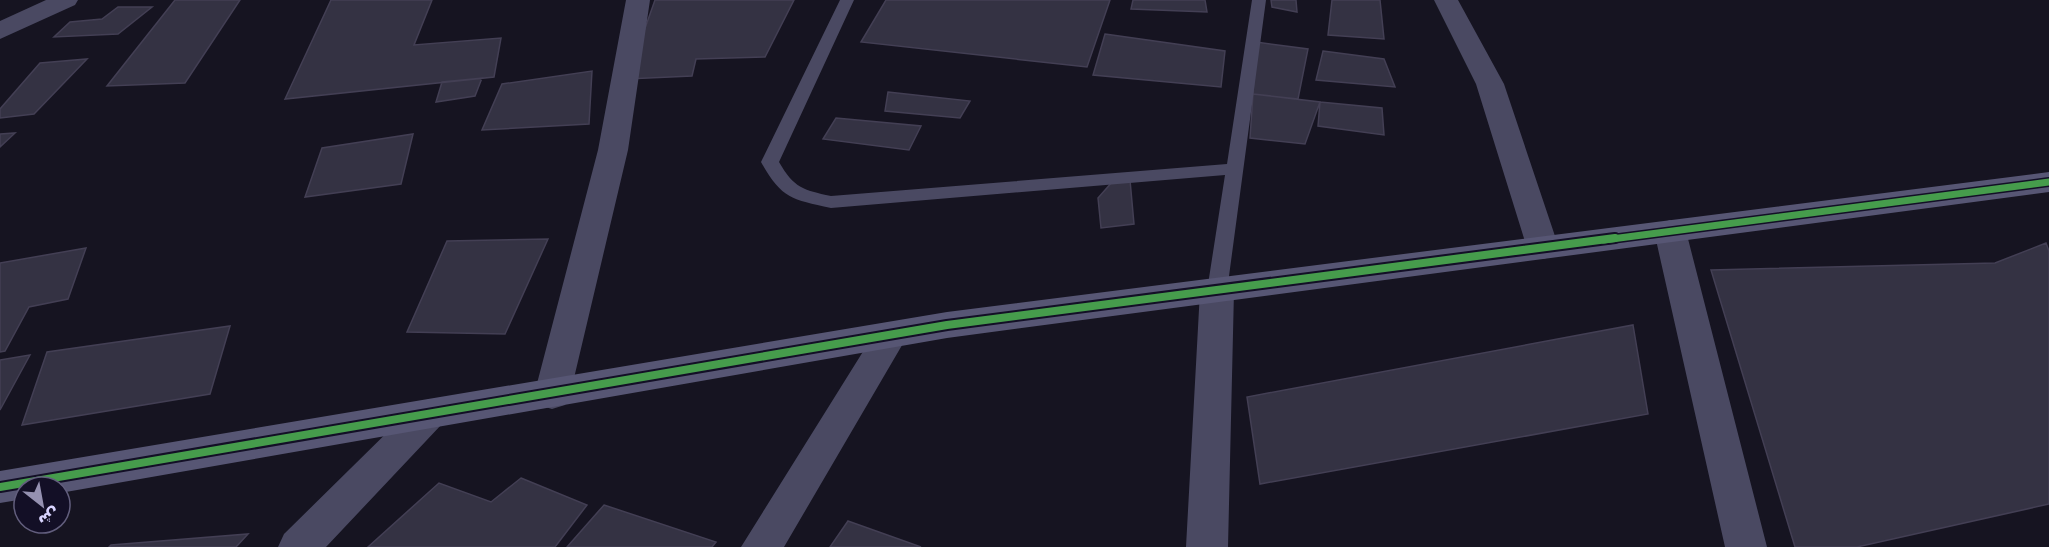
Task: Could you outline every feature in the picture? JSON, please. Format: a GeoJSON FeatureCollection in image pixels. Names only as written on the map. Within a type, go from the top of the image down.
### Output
{"type":"FeatureCollection","features":[{"type":"Feature","properties":{"kind":"street"},"geometry":{"type":"LineString","coordinates":[[0,31],[66,0]]}},
{"type":"Feature","properties":{"kind":"street"},"geometry":{"type":"LineString","coordinates":[[552,394],[613,150],[638,0]]}},
{"type":"Feature","properties":{"kind":"street"},"geometry":{"type":"LineString","coordinates":[[1446,0],[1490,84],[1543,248]]}},
{"type":"Feature","properties":{"kind":"street"},"geometry":{"type":"LineString","coordinates":[[0,488],[947,325],[2049,182]]}},
{"type":"Feature","properties":{"kind":"street"},"geometry":{"type":"LineString","coordinates":[[1670,231],[1746,547]]}},
{"type":"Feature","properties":{"kind":"street"},"geometry":{"type":"LineString","coordinates":[[1207,547],[1216,291]]}},
{"type":"Feature","properties":{"kind":"street"},"geometry":{"type":"LineString","coordinates":[[762,547],[891,335]]}},
{"type":"Feature","properties":{"kind":"street"},"geometry":{"type":"LineString","coordinates":[[299,547],[429,414]]}},
{"type":"Feature","properties":{"kind":"lane"},"geometry":{"type":"LineString","coordinates":[[847,0],[770,162],[782,184],[794,193],[831,202],[1233,170]]}},
{"type":"Feature","properties":{"kind":"lane"},"geometry":{"type":"LineString","coordinates":[[1216,291],[1259,0]]}},
{"type":"Feature","properties":{"kind":"building"},"geometry":{"type":"Polygon","coordinates":[[[175,0],[240,0],[185,83],[107,86],[175,0]]]}},
{"type":"Feature","properties":{"kind":"building"},"geometry":{"type":"Polygon","coordinates":[[[331,0],[432,0],[414,45],[501,38],[494,77],[285,99],[331,0]]]}},
{"type":"Feature","properties":{"kind":"building"},"geometry":{"type":"Polygon","coordinates":[[[655,0],[794,0],[765,57],[696,59],[692,76],[627,79],[655,0]]]}},
{"type":"Feature","properties":{"kind":"building"},"geometry":{"type":"Polygon","coordinates":[[[886,0],[1110,0],[1087,67],[861,42],[886,0]]]}},
{"type":"Feature","properties":{"kind":"building"},"geometry":{"type":"Polygon","coordinates":[[[1133,0],[1205,0],[1207,12],[1131,9],[1133,0]]]}},
{"type":"Feature","properties":{"kind":"building"},"geometry":{"type":"Polygon","coordinates":[[[1271,0],[1296,0],[1297,12],[1272,7],[1271,0]]]}},
{"type":"Feature","properties":{"kind":"building"},"geometry":{"type":"Polygon","coordinates":[[[1332,0],[1380,0],[1384,39],[1328,35],[1332,0]]]}},
{"type":"Feature","properties":{"kind":"building"},"geometry":{"type":"Polygon","coordinates":[[[118,7],[152,7],[118,34],[54,37],[70,22],[102,19],[118,7]]]}},
{"type":"Feature","properties":{"kind":"building"},"geometry":{"type":"Polygon","coordinates":[[[1105,34],[1225,51],[1221,87],[1093,75],[1105,34]]]}},
{"type":"Feature","properties":{"kind":"building"},"geometry":{"type":"Polygon","coordinates":[[[1256,42],[1308,49],[1298,99],[1253,94],[1256,42]]]}},
{"type":"Feature","properties":{"kind":"building"},"geometry":{"type":"Polygon","coordinates":[[[1323,51],[1384,59],[1395,87],[1316,80],[1323,51]]]}},
{"type":"Feature","properties":{"kind":"building"},"geometry":{"type":"Polygon","coordinates":[[[87,59],[34,114],[0,118],[0,109],[40,63],[87,59]]]}},
{"type":"Feature","properties":{"kind":"building"},"geometry":{"type":"Polygon","coordinates":[[[592,71],[589,124],[482,130],[502,84],[592,71]]]}},
{"type":"Feature","properties":{"kind":"building"},"geometry":{"type":"Polygon","coordinates":[[[482,78],[475,96],[436,102],[442,82],[482,78]]]}},
{"type":"Feature","properties":{"kind":"building"},"geometry":{"type":"Polygon","coordinates":[[[888,92],[970,101],[960,118],[885,111],[888,92]]]}},
{"type":"Feature","properties":{"kind":"building"},"geometry":{"type":"Polygon","coordinates":[[[1253,94],[1320,102],[1305,144],[1250,138],[1253,94]]]}},
{"type":"Feature","properties":{"kind":"building"},"geometry":{"type":"Polygon","coordinates":[[[1320,102],[1382,108],[1384,135],[1318,126],[1320,102]]]}},
{"type":"Feature","properties":{"kind":"building"},"geometry":{"type":"Polygon","coordinates":[[[836,118],[921,126],[909,150],[823,139],[836,118]]]}},
{"type":"Feature","properties":{"kind":"building"},"geometry":{"type":"Polygon","coordinates":[[[15,133],[0,147],[0,134],[15,133]]]}},
{"type":"Feature","properties":{"kind":"building"},"geometry":{"type":"Polygon","coordinates":[[[413,134],[401,184],[305,197],[322,148],[413,134]]]}},
{"type":"Feature","properties":{"kind":"building"},"geometry":{"type":"Polygon","coordinates":[[[1130,180],[1134,224],[1101,228],[1098,198],[1113,181],[1130,180]]]}},
{"type":"Feature","properties":{"kind":"building"},"geometry":{"type":"Polygon","coordinates":[[[548,239],[505,334],[407,332],[447,241],[548,239]]]}},
{"type":"Feature","properties":{"kind":"building"},"geometry":{"type":"Polygon","coordinates":[[[2046,243],[2049,251],[2049,504],[1857,547],[1795,547],[1711,270],[1995,263],[2046,243]]]}},
{"type":"Feature","properties":{"kind":"building"},"geometry":{"type":"Polygon","coordinates":[[[86,248],[68,299],[29,307],[5,351],[0,352],[0,263],[86,248]]]}},
{"type":"Feature","properties":{"kind":"building"},"geometry":{"type":"Polygon","coordinates":[[[1633,325],[1648,414],[1260,484],[1247,397],[1633,325]]]}},
{"type":"Feature","properties":{"kind":"building"},"geometry":{"type":"Polygon","coordinates":[[[230,326],[210,394],[22,425],[47,352],[230,326]]]}},
{"type":"Feature","properties":{"kind":"building"},"geometry":{"type":"Polygon","coordinates":[[[30,355],[0,410],[0,360],[30,355]]]}},
{"type":"Feature","properties":{"kind":"building"},"geometry":{"type":"Polygon","coordinates":[[[521,478],[587,505],[555,547],[368,547],[439,483],[491,502],[521,478]]]}},
{"type":"Feature","properties":{"kind":"building"},"geometry":{"type":"Polygon","coordinates":[[[604,505],[716,542],[712,547],[567,547],[604,505]]]}},
{"type":"Feature","properties":{"kind":"building"},"geometry":{"type":"Polygon","coordinates":[[[848,521],[921,547],[830,547],[848,521]]]}},
{"type":"Feature","properties":{"kind":"building"},"geometry":{"type":"Polygon","coordinates":[[[248,534],[236,547],[109,547],[111,545],[248,534]]]}},
{"type":"Feature","properties":{"kind":"cycle path"},"geometry":{"type":"LineString","coordinates":[[0,487],[947,325],[2049,182]]}}]}
